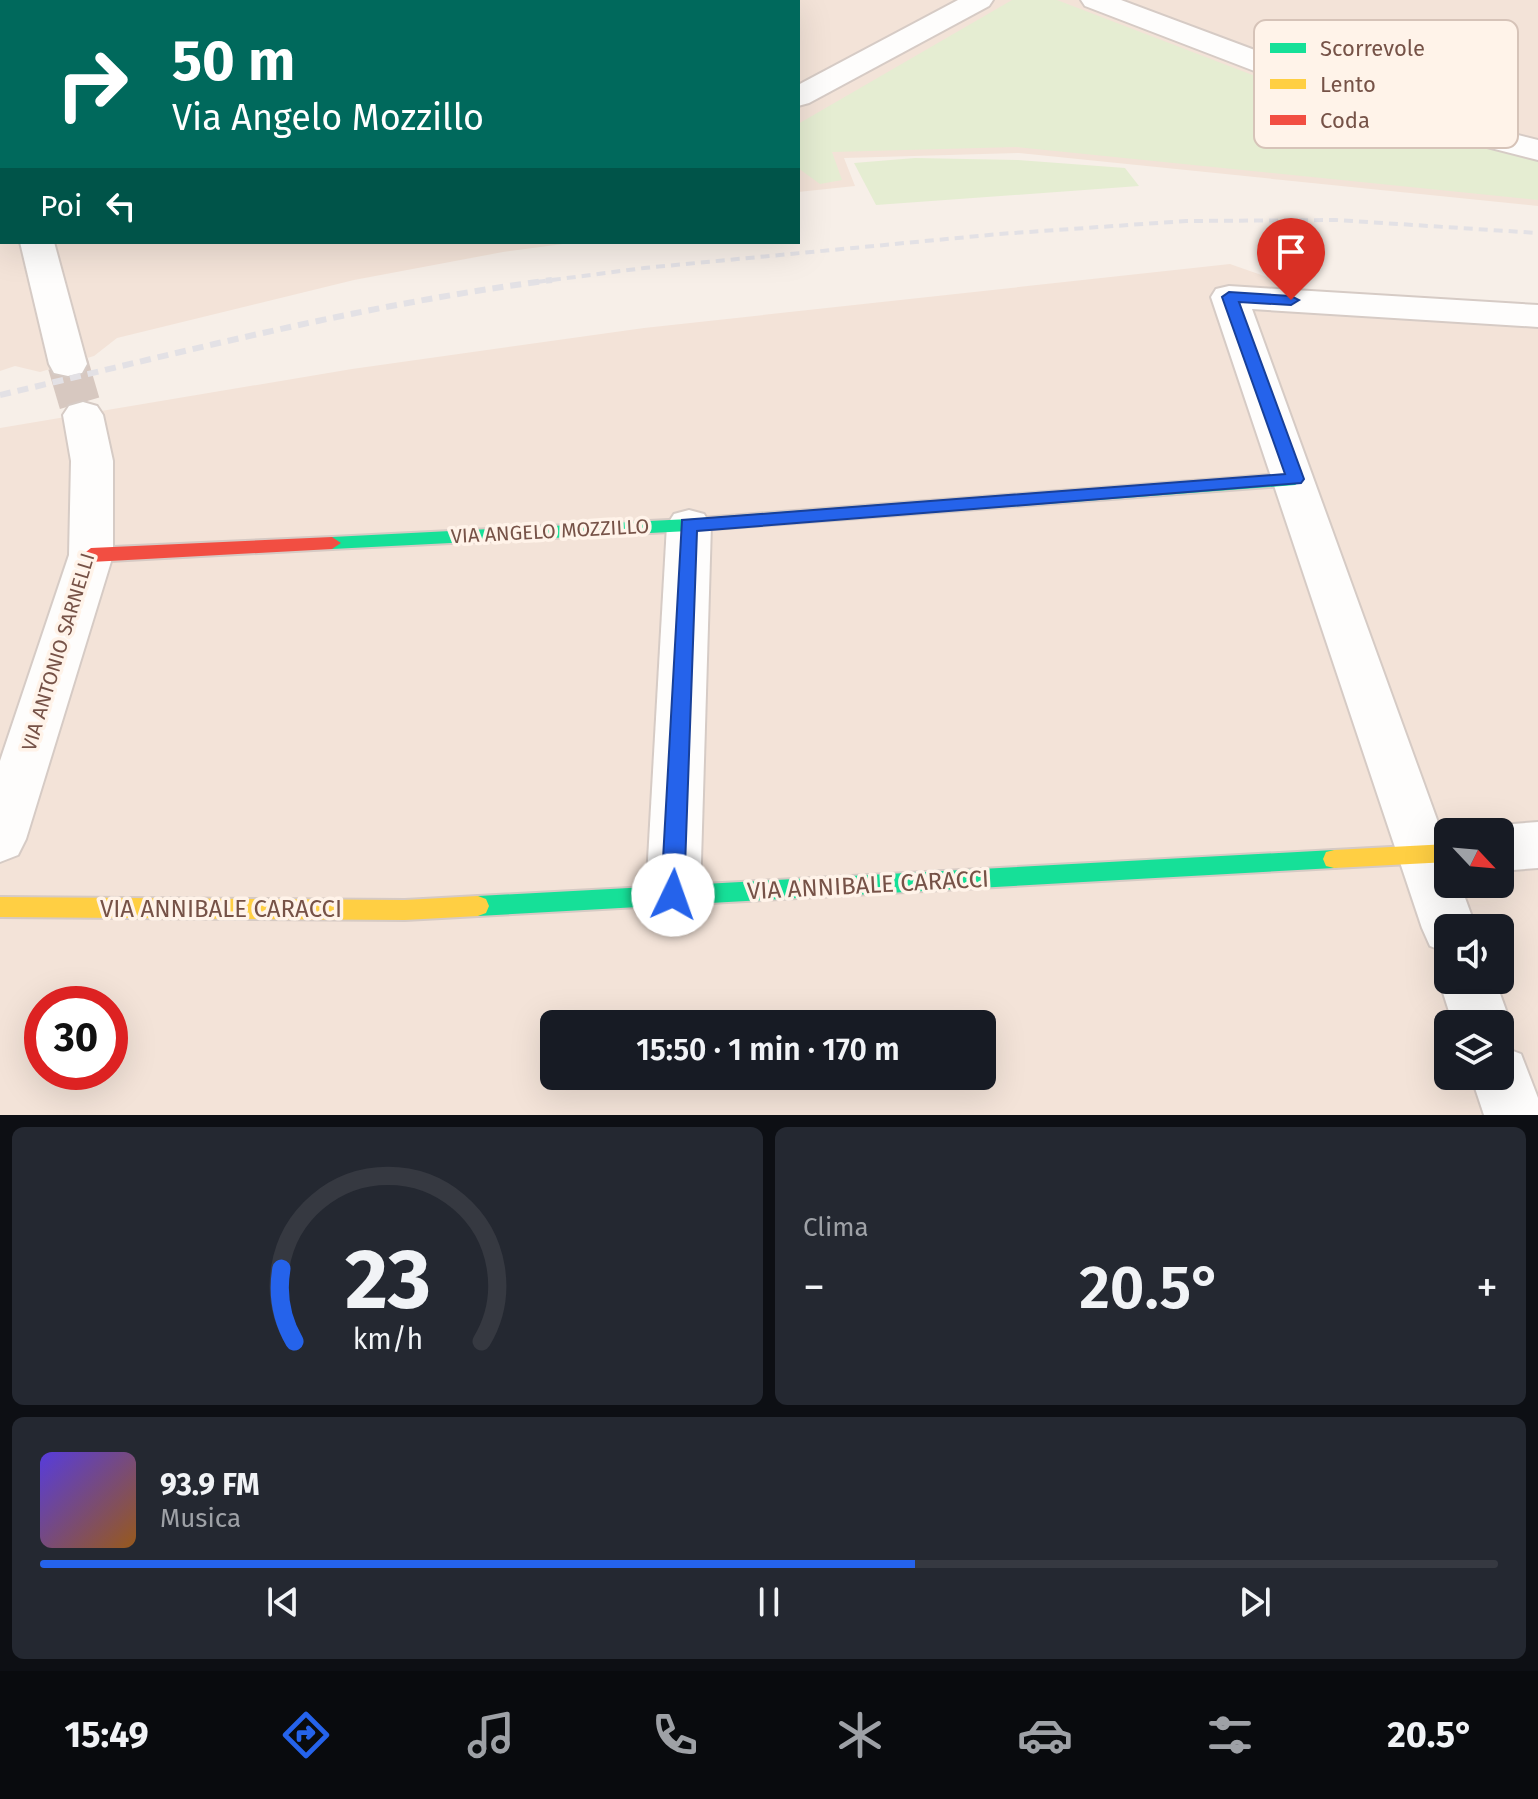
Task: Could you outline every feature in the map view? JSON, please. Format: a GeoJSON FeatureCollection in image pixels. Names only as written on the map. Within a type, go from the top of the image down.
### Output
{"type":"FeatureCollection","features":[{"type":"Feature","properties":{"kind":"street"},"geometry":{"type":"LineString","coordinates":[[800,96],[979,0]]}},
{"type":"Feature","properties":{"kind":"street"},"geometry":{"type":"LineString","coordinates":[[1095,0],[1254,60]]}},
{"type":"Feature","properties":{"kind":"street"},"geometry":{"type":"LineString","coordinates":[[1518,145],[1538,150]]}},
{"type":"Feature","properties":{"kind":"street"},"geometry":{"type":"LineString","coordinates":[[38,244],[68,364]]}},
{"type":"Feature","properties":{"kind":"street"},"geometry":{"type":"LineString","coordinates":[[1434,849],[1229,297],[1538,316]]}},
{"type":"Feature","properties":{"kind":"street","name":"VIA ANTONIO SARNELLI"},"geometry":{"type":"LineString","coordinates":[[0,839],[91,555],[92,461],[83,415]]}},
{"type":"Feature","properties":{"kind":"street","name":"VIA ANGELO MOZZILLO"},"geometry":{"type":"LineString","coordinates":[[91,555],[689,525],[1295,479]]}},
{"type":"Feature","properties":{"kind":"street"},"geometry":{"type":"LineString","coordinates":[[673,895],[689,525]]}},
{"type":"Feature","properties":{"kind":"street"},"geometry":{"type":"LineString","coordinates":[[1514,847],[1538,845]]}},
{"type":"Feature","properties":{"kind":"street","name":"VIA ANNIBALE CARACCI"},"geometry":{"type":"LineString","coordinates":[[0,907],[405,910],[1434,854]]}},
{"type":"Feature","properties":{"kind":"street"},"geometry":{"type":"LineString","coordinates":[[1505,1090],[1514,1115]]}},
{"type":"Feature","properties":{"kind":"shaded area"},"geometry":{"type":"Polygon","coordinates":[[[800,0],[1538,0],[1538,206],[1019,153],[844,158],[855,186],[800,192],[800,0]]]}},
{"type":"Feature","properties":{"kind":"shaded area"},"geometry":{"type":"Polygon","coordinates":[[[0,244],[563,244],[354,280],[117,338],[94,356],[40,372],[15,366],[0,371],[0,244]]]}},
{"type":"Feature","properties":{"kind":"shaded area"},"geometry":{"type":"Polygon","coordinates":[[[1230,264],[1301,289],[1538,305],[1538,1115],[0,1115],[0,428],[352,369],[644,328],[1230,264]]]}},
{"type":"Feature","properties":{"kind":"green space"},"geometry":{"type":"Polygon","coordinates":[[[1012,0],[1057,0],[1254,76],[1254,148],[1492,148],[1538,160],[1538,200],[1016,147],[832,152],[842,180],[820,184],[800,169],[800,123],[1012,0]]]}},
{"type":"Feature","properties":{"kind":"green space"},"geometry":{"type":"Polygon","coordinates":[[[915,158],[1018,160],[1125,168],[1139,186],[876,205],[854,163],[915,158]]]}},
{"type":"Feature","properties":{"kind":"tunnel"},"geometry":{"type":"LineString","coordinates":[[68,364],[83,415]]}},
{"type":"Feature","properties":{"kind":"railway"},"geometry":{"type":"LineString","coordinates":[[549,280],[644,268],[999,234],[1186,221],[1336,220],[1538,233]]}},
{"type":"Feature","properties":{"kind":"railway"},"geometry":{"type":"LineString","coordinates":[[0,395],[343,316],[549,280]]}},
{"type":"Feature","properties":{"kind":"railway"},"geometry":{"type":"LineString","coordinates":[[537,282],[549,280]]}},
{"type":"Feature","properties":{"kind":"traffic: fast"},"geometry":{"type":"LineString","coordinates":[[332,543],[689,525],[1295,479]]}},
{"type":"Feature","properties":{"kind":"traffic: fast"},"geometry":{"type":"LineString","coordinates":[[478,906],[1334,859]]}},
{"type":"Feature","properties":{"kind":"traffic: slow"},"geometry":{"type":"LineString","coordinates":[[1334,859],[1434,854]]}},
{"type":"Feature","properties":{"kind":"traffic: slow"},"geometry":{"type":"LineString","coordinates":[[0,907],[405,910],[478,906]]}},
{"type":"Feature","properties":{"kind":"traffic: jam"},"geometry":{"type":"LineString","coordinates":[[91,555],[332,543]]}},
{"type":"Feature","properties":{"kind":"route"},"geometry":{"type":"LineString","coordinates":[[673,895],[689,525],[1295,479],[1229,297],[1291,300]]}}]}
